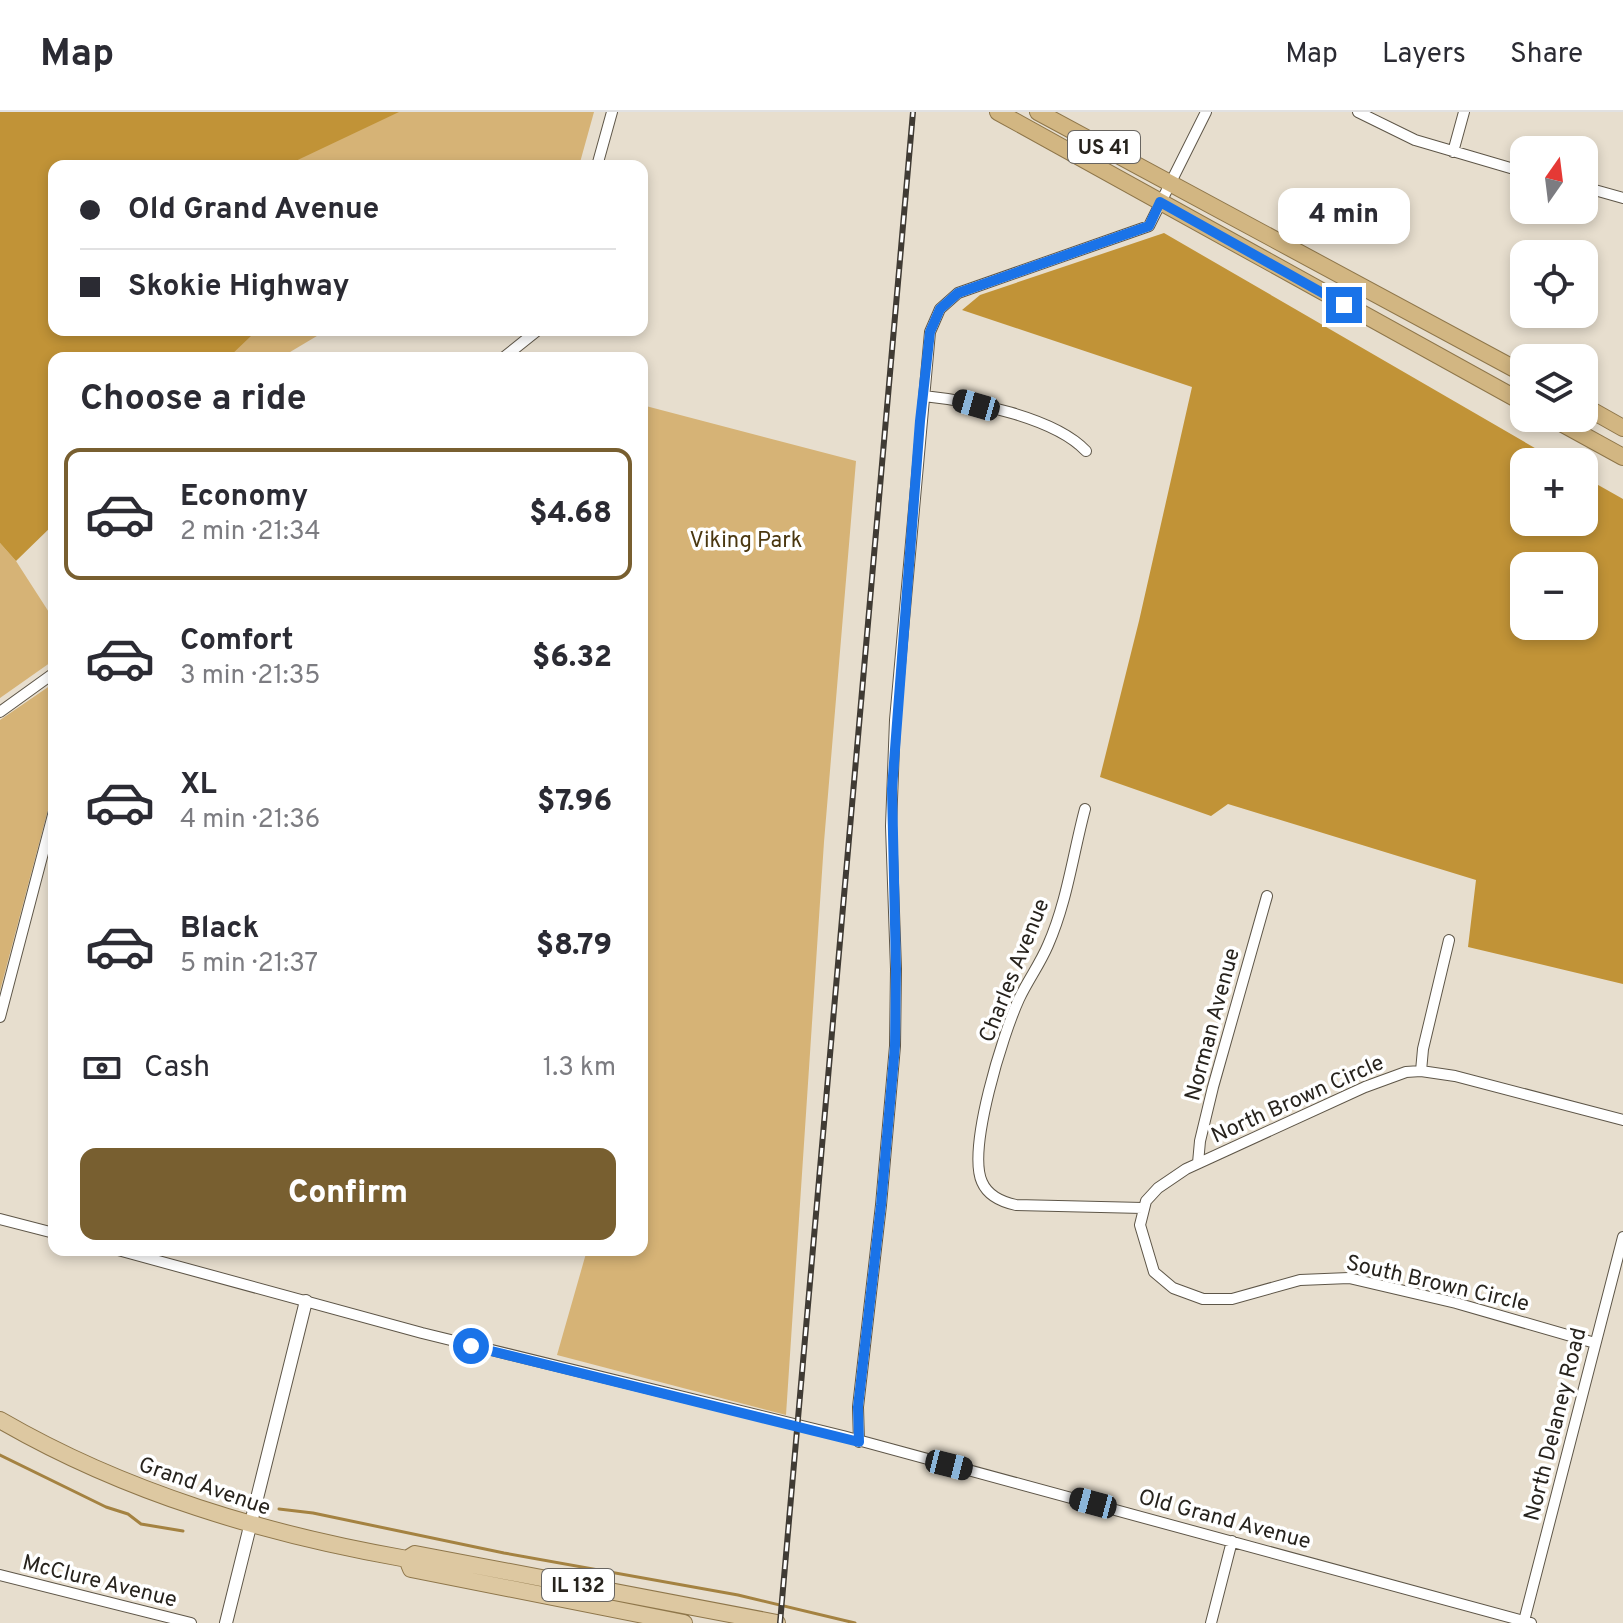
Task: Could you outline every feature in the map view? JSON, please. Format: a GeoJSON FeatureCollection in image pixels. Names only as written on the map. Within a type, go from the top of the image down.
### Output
{"type":"FeatureCollection","features":[{"type":"Feature","properties":{"kind":"highway","name":"US 41"},"geometry":{"type":"LineString","coordinates":[[998,112],[1510,395]]}},
{"type":"Feature","properties":{"kind":"highway","name":"US 41"},"geometry":{"type":"LineString","coordinates":[[1038,112],[1510,366]]}},
{"type":"Feature","properties":{"kind":"highway"},"geometry":{"type":"LineString","coordinates":[[1598,414],[1623,428]]}},
{"type":"Feature","properties":{"kind":"highway"},"geometry":{"type":"LineString","coordinates":[[1577,432],[1623,457]]}},
{"type":"Feature","properties":{"kind":"main road","name":"Grand Avenue"},"geometry":{"type":"LineString","coordinates":[[0,1420],[123,1480],[250,1525],[341,1547],[407,1559],[415,1554],[777,1623]]}},
{"type":"Feature","properties":{"kind":"main road","name":"Grand Avenue"},"geometry":{"type":"LineString","coordinates":[[407,1559],[411,1569],[684,1623]]}},
{"type":"Feature","properties":{"kind":"street"},"geometry":{"type":"LineString","coordinates":[[599,160],[612,112]]}},
{"type":"Feature","properties":{"kind":"street"},"geometry":{"type":"LineString","coordinates":[[859,1442],[858,1407],[895,1046],[892,775],[930,332],[940,309],[958,293],[1149,226],[1206,112]]}},
{"type":"Feature","properties":{"kind":"street"},"geometry":{"type":"LineString","coordinates":[[1358,112],[1415,140],[1510,168]]}},
{"type":"Feature","properties":{"kind":"street"},"geometry":{"type":"LineString","coordinates":[[1453,152],[1464,112]]}},
{"type":"Feature","properties":{"kind":"street"},"geometry":{"type":"LineString","coordinates":[[1598,191],[1623,198]]}},
{"type":"Feature","properties":{"kind":"street"},"geometry":{"type":"LineString","coordinates":[[510,352],[530,336]]}},
{"type":"Feature","properties":{"kind":"street"},"geometry":{"type":"LineString","coordinates":[[924,396],[954,399],[1048,425],[1072,437],[1086,451]]}},
{"type":"Feature","properties":{"kind":"street"},"geometry":{"type":"LineString","coordinates":[[0,712],[48,677]]}},
{"type":"Feature","properties":{"kind":"street","name":"Charles Avenue"},"geometry":{"type":"LineString","coordinates":[[1085,809],[1063,903],[1048,946],[1019,999],[1006,1031],[983,1118],[977,1162],[983,1185],[1004,1202],[1016,1205],[1143,1208]]}},
{"type":"Feature","properties":{"kind":"street"},"geometry":{"type":"LineString","coordinates":[[0,1017],[48,834]]}},
{"type":"Feature","properties":{"kind":"street","name":"Norman Avenue"},"geometry":{"type":"LineString","coordinates":[[1198,1163],[1213,1087],[1267,896]]}},
{"type":"Feature","properties":{"kind":"street"},"geometry":{"type":"LineString","coordinates":[[1421,1071],[1423,1049],[1449,940]]}},
{"type":"Feature","properties":{"kind":"street","name":"North Brown Circle"},"geometry":{"type":"LineString","coordinates":[[1143,1208],[1158,1188],[1198,1163],[1365,1087],[1406,1072],[1455,1076],[1623,1120]]}},
{"type":"Feature","properties":{"kind":"street","name":"South Brown Circle"},"geometry":{"type":"LineString","coordinates":[[1143,1208],[1142,1236],[1154,1272],[1162,1281],[1187,1295],[1203,1299],[1232,1299],[1300,1280],[1349,1278],[1456,1303],[1595,1343]]}},
{"type":"Feature","properties":{"kind":"street"},"geometry":{"type":"LineString","coordinates":[[0,1219],[48,1231]]}},
{"type":"Feature","properties":{"kind":"street","name":"North Delaney Road"},"geometry":{"type":"LineString","coordinates":[[1527,1622],[1623,1237]]}},
{"type":"Feature","properties":{"kind":"street","name":"Old Grand Avenue"},"geometry":{"type":"LineString","coordinates":[[140,1256],[430,1336],[859,1442],[1527,1622]]}},
{"type":"Feature","properties":{"kind":"street"},"geometry":{"type":"LineString","coordinates":[[1611,1280],[1623,1283]]}},
{"type":"Feature","properties":{"kind":"street"},"geometry":{"type":"LineString","coordinates":[[226,1623],[306,1301]]}},
{"type":"Feature","properties":{"kind":"street"},"geometry":{"type":"LineString","coordinates":[[1211,1623],[1232,1541]]}},
{"type":"Feature","properties":{"kind":"street","name":"McClure Avenue"},"geometry":{"type":"LineString","coordinates":[[0,1575],[191,1623]]}},
{"type":"Feature","properties":{"kind":"green space"},"geometry":{"type":"Polygon","coordinates":[[[0,112],[594,112],[581,160],[48,160],[48,331],[0,112]]]}},
{"type":"Feature","properties":{"kind":"green space"},"geometry":{"type":"Polygon","coordinates":[[[49,336],[317,336],[290,352],[53,352],[49,336]]]}},
{"type":"Feature","properties":{"kind":"green space","name":"Viking Park"},"geometry":{"type":"Polygon","coordinates":[[[648,407],[856,461],[824,842],[786,1415],[557,1355],[585,1256],[648,1256],[648,407]]]}},
{"type":"Feature","properties":{"kind":"green space"},"geometry":{"type":"Polygon","coordinates":[[[0,543],[16,561],[48,611],[48,664],[0,698],[0,543]]]}},
{"type":"Feature","properties":{"kind":"green space"},"geometry":{"type":"Polygon","coordinates":[[[48,687],[48,810],[0,991],[0,720],[48,687]]]}},
{"type":"Feature","properties":{"kind":"shaded area"},"geometry":{"type":"Polygon","coordinates":[[[0,112],[399,112],[298,160],[48,160],[48,336],[251,336],[234,352],[48,352],[48,530],[16,561],[0,543],[0,112]]]}},
{"type":"Feature","properties":{"kind":"shaded area"},"geometry":{"type":"Polygon","coordinates":[[[1164,233],[1535,448],[1510,448],[1510,536],[1598,536],[1598,485],[1623,499],[1623,984],[1468,947],[1476,880],[1228,804],[1211,816],[1100,777],[1192,387],[962,310],[980,295],[1164,233]]]}},
{"type":"Feature","properties":{"kind":"waterway"},"geometry":{"type":"LineString","coordinates":[[0,1455],[106,1507],[128,1514],[141,1524],[183,1531]]}},
{"type":"Feature","properties":{"kind":"waterway"},"geometry":{"type":"LineString","coordinates":[[279,1509],[738,1595],[855,1623]]}},
{"type":"Feature","properties":{"kind":"railway"},"geometry":{"type":"LineString","coordinates":[[780,1623],[913,112]]}},
{"type":"Feature","properties":{"kind":"route"},"geometry":{"type":"LineString","coordinates":[[471,1346],[859,1442],[858,1407],[895,1046],[891,826],[895,720],[920,421],[933,323],[940,309],[958,293],[1149,226],[1160,202],[1344,305]]}}]}
